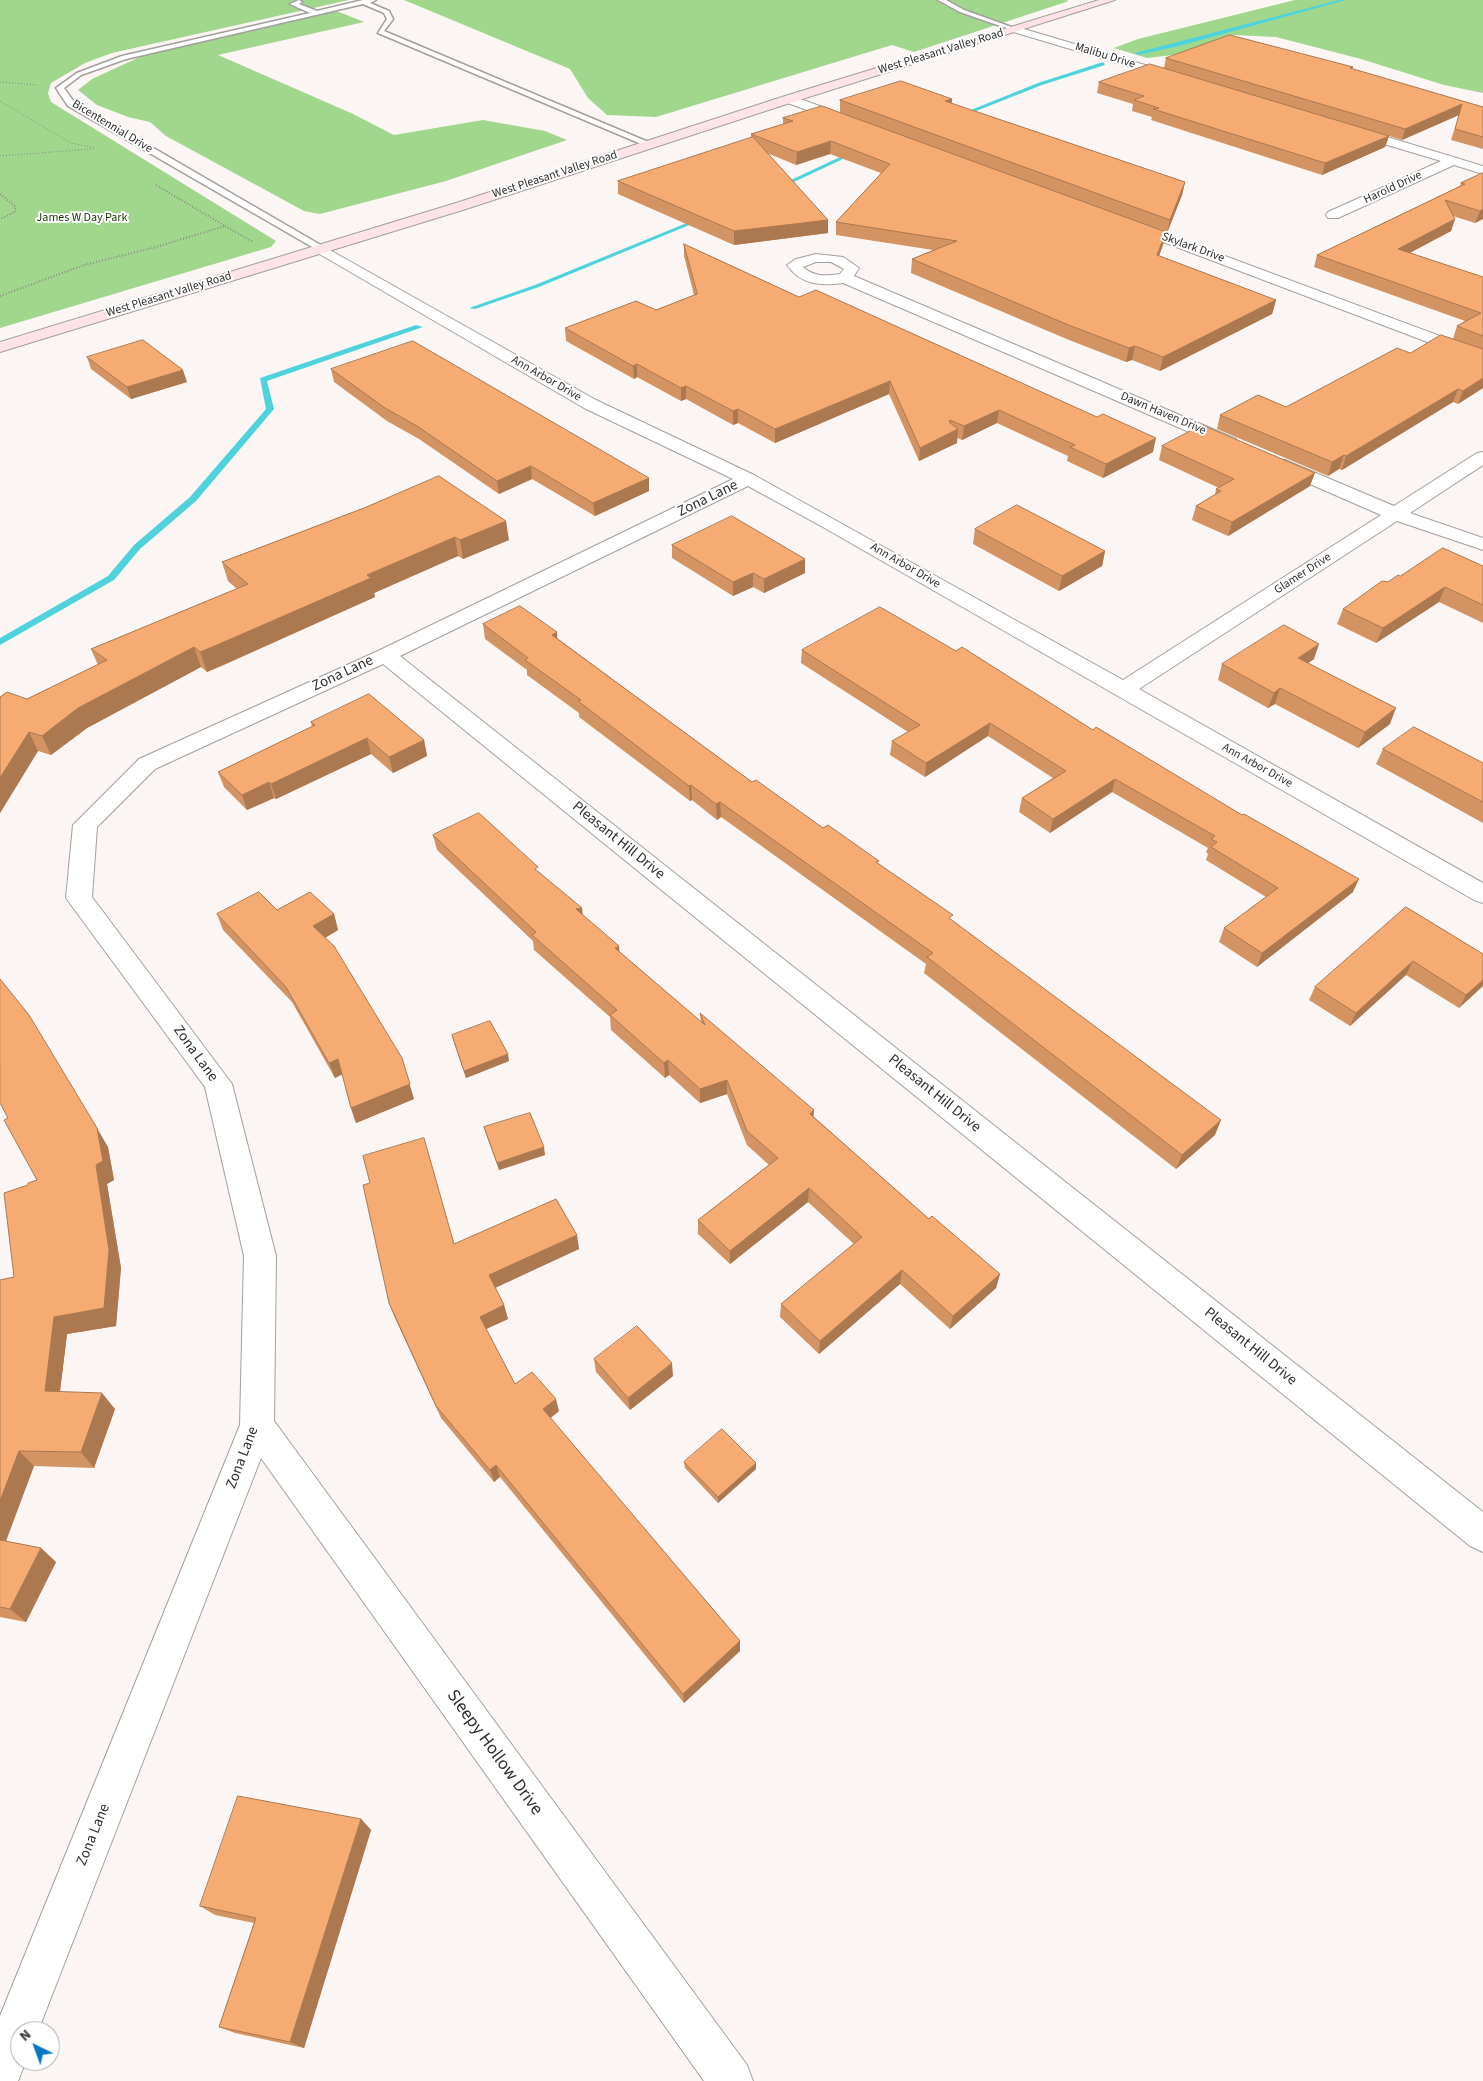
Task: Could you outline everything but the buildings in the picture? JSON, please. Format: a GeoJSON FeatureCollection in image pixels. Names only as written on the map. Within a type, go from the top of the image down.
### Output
{"type":"FeatureCollection","features":[{"type":"Feature","properties":{"kind":"main road","name":"West Pleasant Valley Road"},"geometry":{"type":"LineString","coordinates":[[0,347],[321,249],[1110,0]]}},
{"type":"Feature","properties":{"kind":"street","name":"Malibu Drive"},"geometry":{"type":"LineString","coordinates":[[1014,29],[1185,80]]}},
{"type":"Feature","properties":{"kind":"street"},"geometry":{"type":"LineString","coordinates":[[789,100],[863,127]]}},
{"type":"Feature","properties":{"kind":"street"},"geometry":{"type":"LineString","coordinates":[[1338,126],[1483,170]]}},
{"type":"Feature","properties":{"kind":"street","name":"Harold Drive"},"geometry":{"type":"LineString","coordinates":[[1334,216],[1453,161]]}},
{"type":"Feature","properties":{"kind":"street","name":"Skylark Drive"},"geometry":{"type":"LineString","coordinates":[[1116,220],[1483,358]]}},
{"type":"Feature","properties":{"kind":"street","name":"Ann Arbor Drive"},"geometry":{"type":"LineString","coordinates":[[321,249],[590,404],[748,479],[828,522],[1122,691],[1483,894]]}},
{"type":"Feature","properties":{"kind":"street","name":"Dawn Haven Drive"},"geometry":{"type":"LineString","coordinates":[[845,278],[1249,451]]}},
{"type":"Feature","properties":{"kind":"street","name":"Glamer Drive"},"geometry":{"type":"LineString","coordinates":[[1122,691],[1483,457]]}},
{"type":"Feature","properties":{"kind":"street"},"geometry":{"type":"LineString","coordinates":[[1267,459],[1396,514],[1483,544]]}},
{"type":"Feature","properties":{"kind":"street","name":"Zona Lane"},"geometry":{"type":"LineString","coordinates":[[0,2071],[257,1425],[260,1256],[218,1084],[80,898],[85,825],[148,764],[385,655],[748,479]]}},
{"type":"Feature","properties":{"kind":"street","name":"Pleasant Hill Drive"},"geometry":{"type":"LineString","coordinates":[[385,655],[1483,1534]]}},
{"type":"Feature","properties":{"kind":"street","name":"Sleepy Hollow Drive"},"geometry":{"type":"LineString","coordinates":[[257,1425],[731,2081]]}},
{"type":"Feature","properties":{"kind":"lane","name":"Bicentennial Drive"},"geometry":{"type":"LineString","coordinates":[[321,249],[70,104],[60,88],[79,74],[124,56],[373,0]]}},
{"type":"Feature","properties":{"kind":"lane"},"geometry":{"type":"LineString","coordinates":[[941,0],[962,11],[1014,29]]}},
{"type":"Feature","properties":{"kind":"lane"},"geometry":{"type":"LineString","coordinates":[[299,2],[293,4],[317,13]]}},
{"type":"Feature","properties":{"kind":"lane"},"geometry":{"type":"LineString","coordinates":[[363,2],[387,12],[390,19],[380,32],[649,144]]}},
{"type":"Feature","properties":{"kind":"path"},"geometry":{"type":"LineString","coordinates":[[0,82],[60,88]]}},
{"type":"Feature","properties":{"kind":"path"},"geometry":{"type":"LineString","coordinates":[[0,101],[71,143],[96,148],[0,156]]}},
{"type":"Feature","properties":{"kind":"path"},"geometry":{"type":"LineString","coordinates":[[153,183],[260,246]]}},
{"type":"Feature","properties":{"kind":"path"},"geometry":{"type":"LineString","coordinates":[[0,194],[15,206],[15,212],[0,219]]}},
{"type":"Feature","properties":{"kind":"path"},"geometry":{"type":"LineString","coordinates":[[0,296],[84,265],[156,247],[225,226]]}},
{"type":"Feature","properties":{"kind":"green space","name":"James W Day Park"},"geometry":{"type":"Polygon","coordinates":[[[0,0],[349,0],[112,53],[85,63],[51,83],[48,93],[51,102],[276,241],[271,247],[0,328],[0,0]]]}},
{"type":"Feature","properties":{"kind":"green space"},"geometry":{"type":"Polygon","coordinates":[[[404,0],[1069,1],[914,52],[892,45],[656,117],[607,115],[588,98],[570,69],[404,0]]]}},
{"type":"Feature","properties":{"kind":"green space"},"geometry":{"type":"Polygon","coordinates":[[[1295,0],[1483,0],[1483,93],[1444,85],[1361,59],[1276,37],[1234,35],[1182,54],[1147,58],[1114,48],[1138,39],[1295,0]]]}},
{"type":"Feature","properties":{"kind":"green space"},"geometry":{"type":"Polygon","coordinates":[[[334,10],[364,22],[218,55],[351,113],[394,135],[483,120],[545,131],[567,140],[446,181],[320,214],[304,211],[166,136],[150,122],[128,117],[97,105],[78,90],[92,79],[144,55],[334,10]]]}},
{"type":"Feature","properties":{"kind":"waterway"},"geometry":{"type":"LineString","coordinates":[[1138,53],[1177,45],[1344,0]]}},
{"type":"Feature","properties":{"kind":"waterway"},"geometry":{"type":"LineString","coordinates":[[959,116],[1040,84],[1103,64]]}},
{"type":"Feature","properties":{"kind":"waterway"},"geometry":{"type":"LineString","coordinates":[[777,188],[857,151]]}},
{"type":"Feature","properties":{"kind":"waterway"},"geometry":{"type":"LineString","coordinates":[[473,308],[537,286],[701,219]]}},
{"type":"Feature","properties":{"kind":"waterway"},"geometry":{"type":"LineString","coordinates":[[0,642],[111,578],[137,547],[193,499],[270,409],[263,380],[419,327]]}}]}
